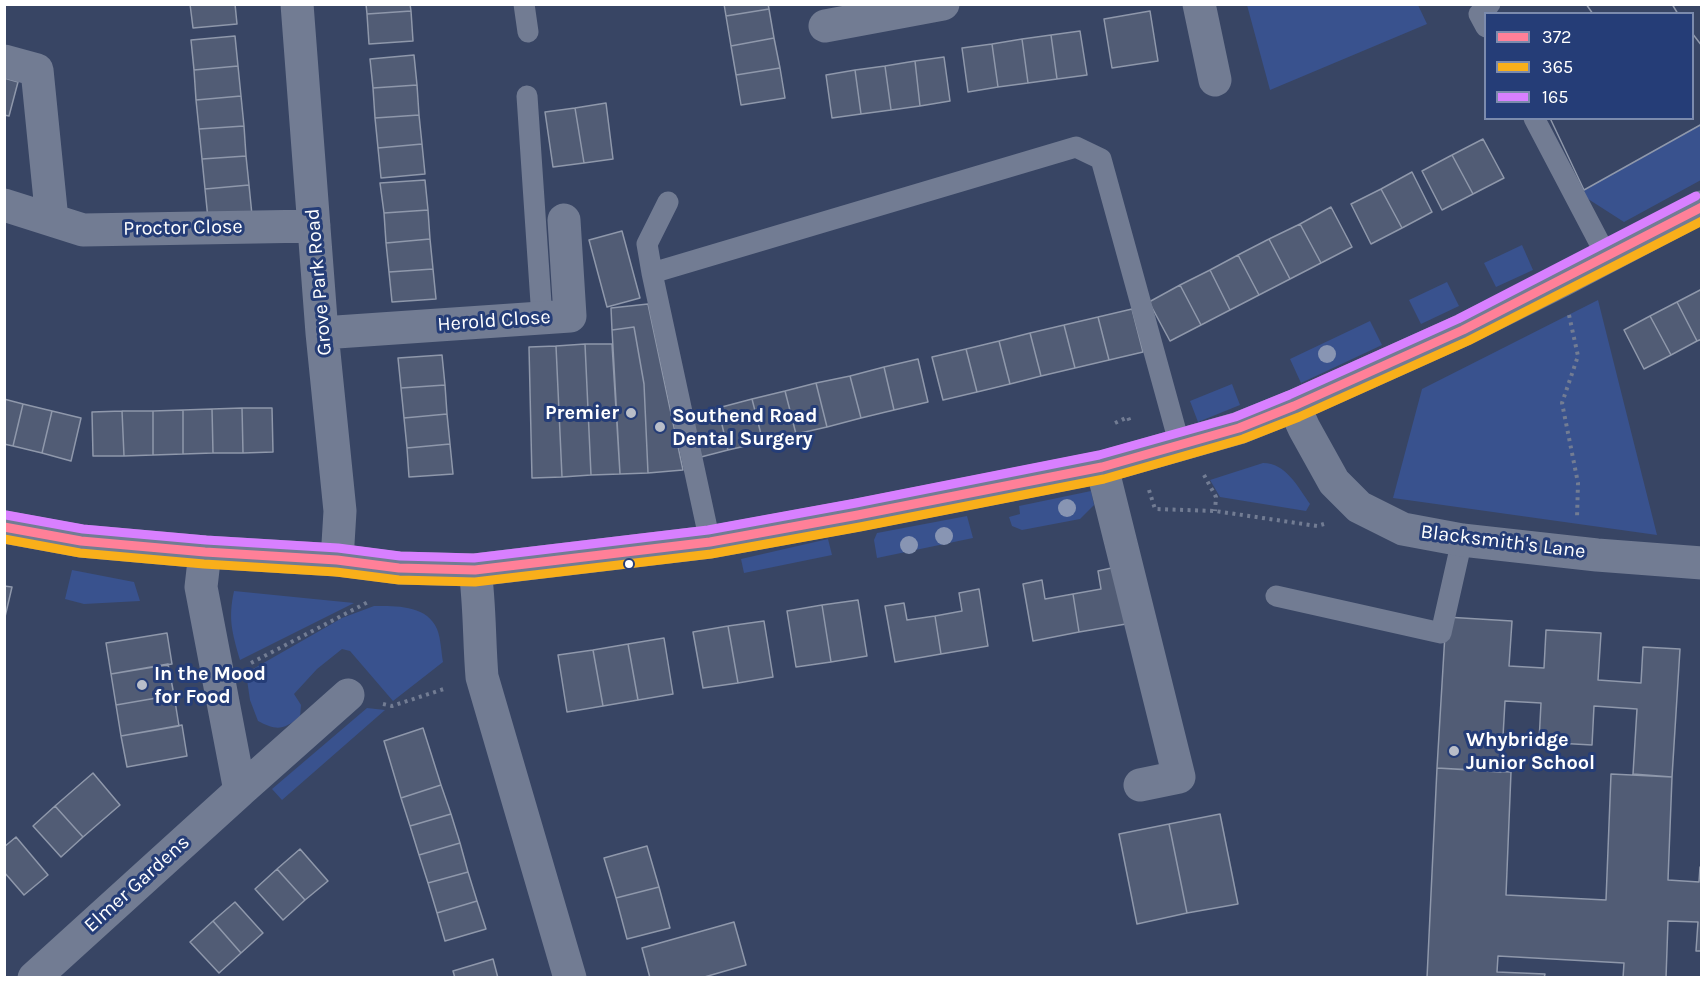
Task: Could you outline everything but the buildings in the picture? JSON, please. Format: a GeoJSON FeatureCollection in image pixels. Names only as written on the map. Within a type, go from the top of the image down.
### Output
{"type":"FeatureCollection","features":[{"type":"Feature","properties":{"kind":"street","name":"Grove Park Road"},"geometry":{"type":"LineString","coordinates":[[297,4],[322,333],[340,511],[337,560]]}},
{"type":"Feature","properties":{"kind":"street"},"geometry":{"type":"LineString","coordinates":[[825,26],[943,4]]}},
{"type":"Feature","properties":{"kind":"street"},"geometry":{"type":"LineString","coordinates":[[1199,4],[1215,80]]}},
{"type":"Feature","properties":{"kind":"street"},"geometry":{"type":"LineString","coordinates":[[4,61],[37,70],[52,220]]}},
{"type":"Feature","properties":{"kind":"street","name":"Proctor Close"},"geometry":{"type":"LineString","coordinates":[[4,205],[83,230],[314,226]]}},
{"type":"Feature","properties":{"kind":"street"},"geometry":{"type":"LineString","coordinates":[[4,527],[81,541],[204,552],[337,560],[399,568],[475,570],[710,542],[1102,467],[1239,428],[1294,406],[1463,330],[1701,207]]}},
{"type":"Feature","properties":{"kind":"street","name":"Herold Close"},"geometry":{"type":"LineString","coordinates":[[322,333],[570,316],[564,220]]}},
{"type":"Feature","properties":{"kind":"street","name":"Blacksmith's Lane"},"geometry":{"type":"LineString","coordinates":[[1294,406],[1334,482],[1359,507],[1403,529],[1462,540],[1701,563]]}},
{"type":"Feature","properties":{"kind":"street"},"geometry":{"type":"LineString","coordinates":[[1102,467],[1179,777],[1140,785]]}},
{"type":"Feature","properties":{"kind":"street"},"geometry":{"type":"LineString","coordinates":[[204,552],[201,587],[240,791]]}},
{"type":"Feature","properties":{"kind":"street"},"geometry":{"type":"LineString","coordinates":[[475,570],[482,677],[570,978]]}},
{"type":"Feature","properties":{"kind":"street","name":"Elmer Gardens"},"geometry":{"type":"LineString","coordinates":[[34,978],[348,695]]}},
{"type":"Feature","properties":{"kind":"lane"},"geometry":{"type":"LineString","coordinates":[[524,4],[528,32]]}},
{"type":"Feature","properties":{"kind":"lane"},"geometry":{"type":"LineString","coordinates":[[1484,25],[1479,14],[1490,4]]}},
{"type":"Feature","properties":{"kind":"lane"},"geometry":{"type":"LineString","coordinates":[[527,96],[542,318]]}},
{"type":"Feature","properties":{"kind":"lane"},"geometry":{"type":"LineString","coordinates":[[1535,120],[1606,256]]}},
{"type":"Feature","properties":{"kind":"lane"},"geometry":{"type":"LineString","coordinates":[[652,273],[1076,147],[1101,159],[1180,446]]}},
{"type":"Feature","properties":{"kind":"lane"},"geometry":{"type":"LineString","coordinates":[[668,202],[646,244],[710,542]]}},
{"type":"Feature","properties":{"kind":"lane"},"geometry":{"type":"LineString","coordinates":[[1276,596],[1441,633],[1462,540]]}},
{"type":"Feature","properties":{"kind":"path"},"geometry":{"type":"LineString","coordinates":[[1560,281],[1578,356],[1562,403],[1578,483],[1575,552]]}},
{"type":"Feature","properties":{"kind":"path"},"geometry":{"type":"LineString","coordinates":[[1204,475],[1216,498],[1215,511]]}},
{"type":"Feature","properties":{"kind":"path"},"geometry":{"type":"LineString","coordinates":[[1147,483],[1155,509],[1215,511],[1317,525],[1331,522]]}},
{"type":"Feature","properties":{"kind":"path"},"geometry":{"type":"LineString","coordinates":[[219,680],[370,601]]}},
{"type":"Feature","properties":{"kind":"path"},"geometry":{"type":"LineString","coordinates":[[348,695],[392,706],[482,677]]}},
{"type":"Feature","properties":{"kind":"shaded area"},"geometry":{"type":"Polygon","coordinates":[[[1247,5],[1418,5],[1427,24],[1270,90],[1247,5]]]}},
{"type":"Feature","properties":{"kind":"shaded area"},"geometry":{"type":"Polygon","coordinates":[[[1701,124],[1701,180],[1624,222],[1585,197],[1584,190],[1701,124]]]}},
{"type":"Feature","properties":{"kind":"shaded area"},"geometry":{"type":"Polygon","coordinates":[[[1522,245],[1533,270],[1496,287],[1484,263],[1522,245]]]}},
{"type":"Feature","properties":{"kind":"shaded area"},"geometry":{"type":"Polygon","coordinates":[[[1447,282],[1459,306],[1421,324],[1409,300],[1447,282]]]}},
{"type":"Feature","properties":{"kind":"shaded area"},"geometry":{"type":"Polygon","coordinates":[[[1598,300],[1657,535],[1393,498],[1422,389],[1598,300]]]}},
{"type":"Feature","properties":{"kind":"shaded area"},"geometry":{"type":"Polygon","coordinates":[[[1370,321],[1382,345],[1301,383],[1290,359],[1370,321]]]}},
{"type":"Feature","properties":{"kind":"shaded area"},"geometry":{"type":"Polygon","coordinates":[[[1232,384],[1240,405],[1198,422],[1190,401],[1232,384]]]}},
{"type":"Feature","properties":{"kind":"shaded area"},"geometry":{"type":"Polygon","coordinates":[[[1263,463],[1278,467],[1291,477],[1310,504],[1306,511],[1220,497],[1210,480],[1263,463]]]}},
{"type":"Feature","properties":{"kind":"shaded area"},"geometry":{"type":"Polygon","coordinates":[[[1091,491],[1094,505],[1080,519],[1022,530],[1012,526],[1009,517],[1020,514],[1019,506],[1091,491]]]}},
{"type":"Feature","properties":{"kind":"shaded area"},"geometry":{"type":"Polygon","coordinates":[[[967,516],[973,538],[877,558],[874,540],[877,533],[967,516]]]}},
{"type":"Feature","properties":{"kind":"shaded area"},"geometry":{"type":"Polygon","coordinates":[[[828,539],[832,555],[744,573],[741,559],[828,539]]]}},
{"type":"Feature","properties":{"kind":"shaded area"},"geometry":{"type":"Polygon","coordinates":[[[72,570],[134,582],[140,601],[84,604],[65,599],[72,570]]]}},
{"type":"Feature","properties":{"kind":"shaded area"},"geometry":{"type":"Polygon","coordinates":[[[234,591],[354,603],[240,660],[232,626],[231,610],[234,591]]]}},
{"type":"Feature","properties":{"kind":"shaded area"},"geometry":{"type":"Polygon","coordinates":[[[374,606],[410,608],[426,615],[437,629],[443,662],[393,701],[350,651],[342,649],[317,669],[294,694],[301,705],[300,717],[280,728],[258,721],[250,700],[246,673],[342,618],[374,606]]]}},
{"type":"Feature","properties":{"kind":"shaded area"},"geometry":{"type":"Polygon","coordinates":[[[367,708],[385,710],[282,800],[272,789],[367,708]]]}},
{"type":"Feature","properties":{"kind":"transit line","name":"165"},"geometry":{"type":"LineString","coordinates":[[6,515],[83,529],[206,540],[338,548],[400,556],[474,558],[708,530],[856,503],[1099,455],[1235,417],[1458,319],[1696,196]]}},
{"type":"Feature","properties":{"kind":"transit line","name":"372"},"geometry":{"type":"LineString","coordinates":[[4,527],[81,541],[337,560],[399,568],[475,570],[710,542],[858,515],[1102,467],[1239,428],[1294,406],[1463,330],[1702,207]]}},
{"type":"Feature","properties":{"kind":"transit line","name":"365"},"geometry":{"type":"LineString","coordinates":[[4,539],[80,553],[336,572],[399,580],[475,582],[711,554],[860,527],[1104,479],[1243,439],[1299,417],[1468,341],[1702,221]]}},
{"type":"Feature","properties":{"kind":"place","name":"Premier"},"geometry":{"type":"Point","coordinates":[631,413]}},
{"type":"Feature","properties":{"kind":"place","name":"Southend Road Dental Surgery"},"geometry":{"type":"Point","coordinates":[660,427]}},
{"type":"Feature","properties":{"kind":"place","name":"In the Mood for Food"},"geometry":{"type":"Point","coordinates":[142,685]}},
{"type":"Feature","properties":{"kind":"place","name":"Whybridge Junior School"},"geometry":{"type":"Point","coordinates":[1454,751]}}]}
